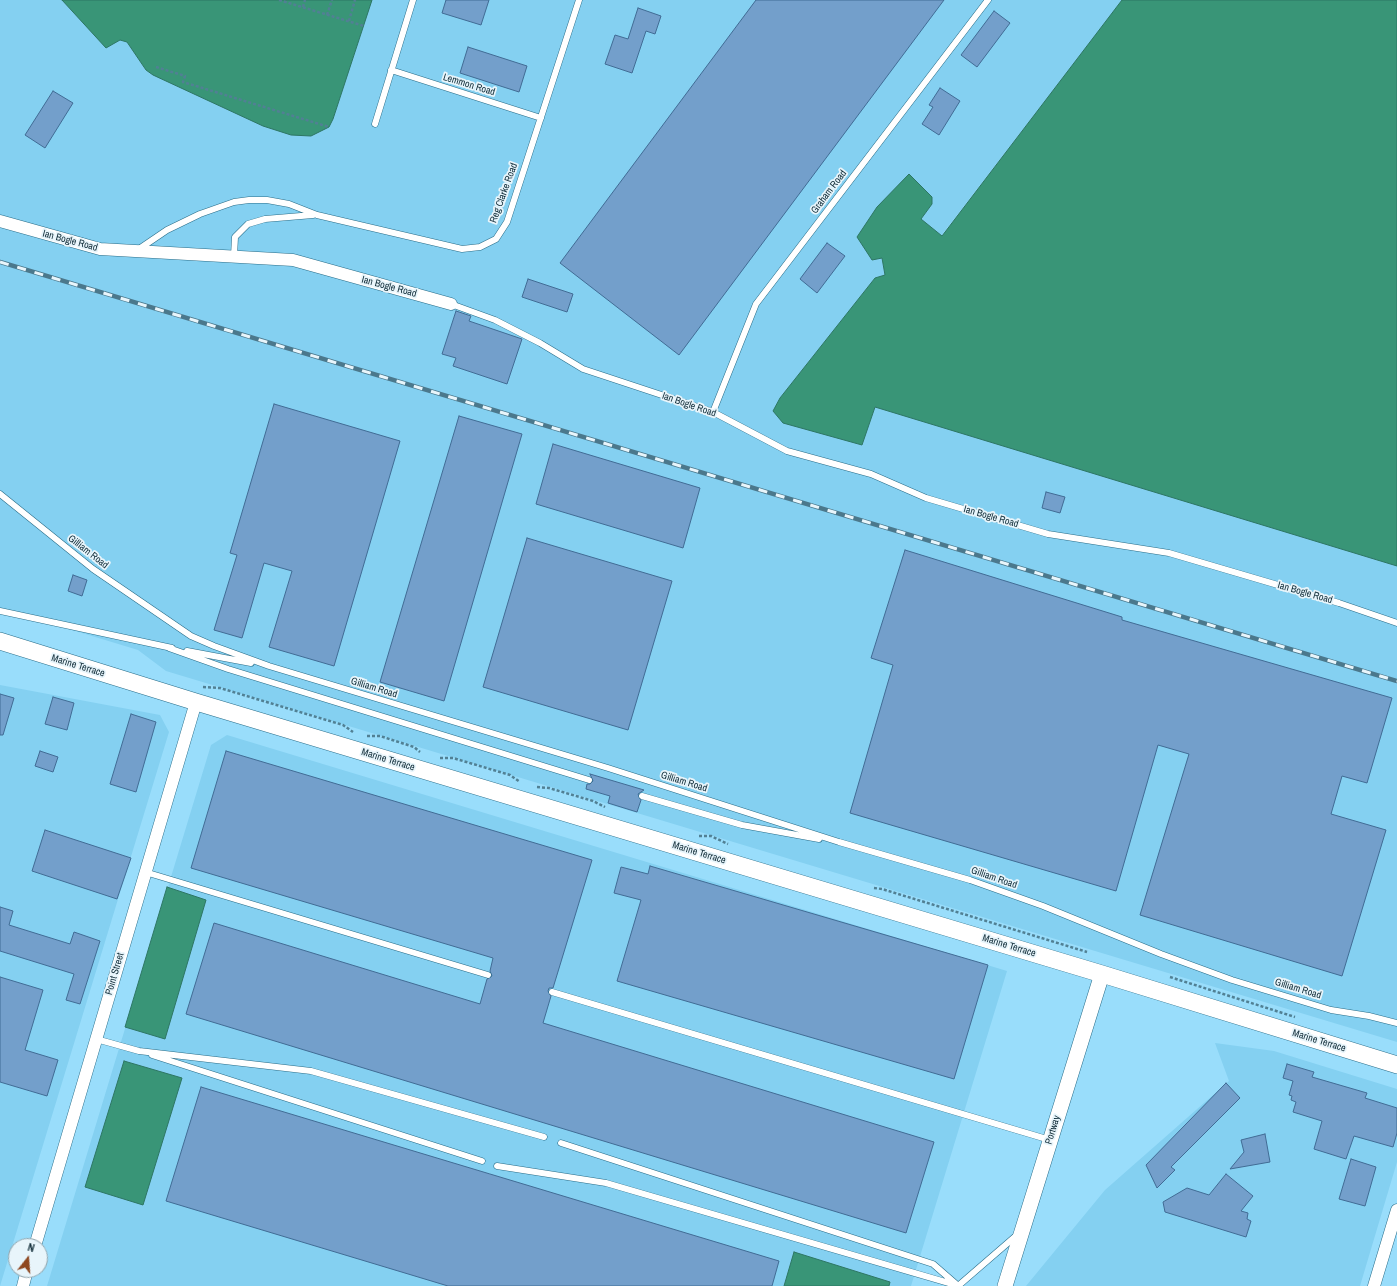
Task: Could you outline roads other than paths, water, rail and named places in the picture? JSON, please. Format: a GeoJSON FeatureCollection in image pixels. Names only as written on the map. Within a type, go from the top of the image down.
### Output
{"type":"FeatureCollection","features":[{"type":"Feature","properties":{"kind":"main road","name":"Marine Terrace"},"geometry":{"type":"LineString","coordinates":[[0,642],[1102,974],[1397,1065]]}},
{"type":"Feature","properties":{"kind":"street","name":"Ian Bogle Road"},"geometry":{"type":"LineString","coordinates":[[0,221],[100,249],[293,260],[451,304]]}},
{"type":"Feature","properties":{"kind":"street","name":"Point Street"},"geometry":{"type":"LineString","coordinates":[[36,1238],[196,702]]}},
{"type":"Feature","properties":{"kind":"street","name":"Portway"},"geometry":{"type":"LineString","coordinates":[[1005,1286],[1102,974]]}},
{"type":"Feature","properties":{"kind":"street"},"geometry":{"type":"LineString","coordinates":[[1374,1286],[1397,1210]]}},
{"type":"Feature","properties":{"kind":"lane"},"geometry":{"type":"LineString","coordinates":[[375,124],[414,0]]}},
{"type":"Feature","properties":{"kind":"lane","name":"Reg Clarke Road"},"geometry":{"type":"LineString","coordinates":[[317,215],[462,249],[480,247],[496,239],[507,222],[579,0]]}},
{"type":"Feature","properties":{"kind":"lane","name":"Graham Road"},"geometry":{"type":"LineString","coordinates":[[712,412],[756,304],[988,0]]}},
{"type":"Feature","properties":{"kind":"lane","name":"Lemmon Road"},"geometry":{"type":"LineString","coordinates":[[391,70],[541,118]]}},
{"type":"Feature","properties":{"kind":"lane"},"geometry":{"type":"LineString","coordinates":[[136,252],[167,230],[200,214],[234,202],[267,200],[289,204],[317,215]]}},
{"type":"Feature","properties":{"kind":"lane"},"geometry":{"type":"LineString","coordinates":[[234,256],[235,237],[248,224],[265,219],[317,215]]}},
{"type":"Feature","properties":{"kind":"lane","name":"Ian Bogle Road"},"geometry":{"type":"LineString","coordinates":[[451,304],[495,320],[540,343],[583,369],[712,412],[787,451],[871,474],[926,498],[1048,534],[1169,553],[1339,602],[1397,623]]}},
{"type":"Feature","properties":{"kind":"lane","name":"Gilliam Road"},"geometry":{"type":"LineString","coordinates":[[0,494],[93,569],[191,636],[214,646],[269,666],[608,768],[839,842],[970,880],[1043,906],[1161,954],[1232,980],[1331,1010],[1369,1016],[1397,1024]]}},
{"type":"Feature","properties":{"kind":"lane"},"geometry":{"type":"LineString","coordinates":[[0,611],[169,648],[269,666]]}},
{"type":"Feature","properties":{"kind":"lane"},"geometry":{"type":"LineString","coordinates":[[169,648],[228,669],[589,780]]}},
{"type":"Feature","properties":{"kind":"lane"},"geometry":{"type":"LineString","coordinates":[[642,796],[742,826],[839,842]]}},
{"type":"Feature","properties":{"kind":"lane"},"geometry":{"type":"LineString","coordinates":[[146,872],[488,975]]}},
{"type":"Feature","properties":{"kind":"lane"},"geometry":{"type":"LineString","coordinates":[[552,992],[1050,1140]]}},
{"type":"Feature","properties":{"kind":"lane"},"geometry":{"type":"LineString","coordinates":[[96,1039],[139,1051],[482,1161]]}},
{"type":"Feature","properties":{"kind":"lane"},"geometry":{"type":"LineString","coordinates":[[139,1051],[311,1070],[544,1137]]}},
{"type":"Feature","properties":{"kind":"lane"},"geometry":{"type":"LineString","coordinates":[[561,1143],[933,1264],[959,1286]]}},
{"type":"Feature","properties":{"kind":"lane"},"geometry":{"type":"LineString","coordinates":[[497,1166],[606,1183],[959,1286]]}},
{"type":"Feature","properties":{"kind":"lane"},"geometry":{"type":"LineString","coordinates":[[959,1286],[1022,1230]]}},
{"type":"Feature","properties":{"kind":"railway"},"geometry":{"type":"LineString","coordinates":[[0,262],[1397,681]]}}]}
